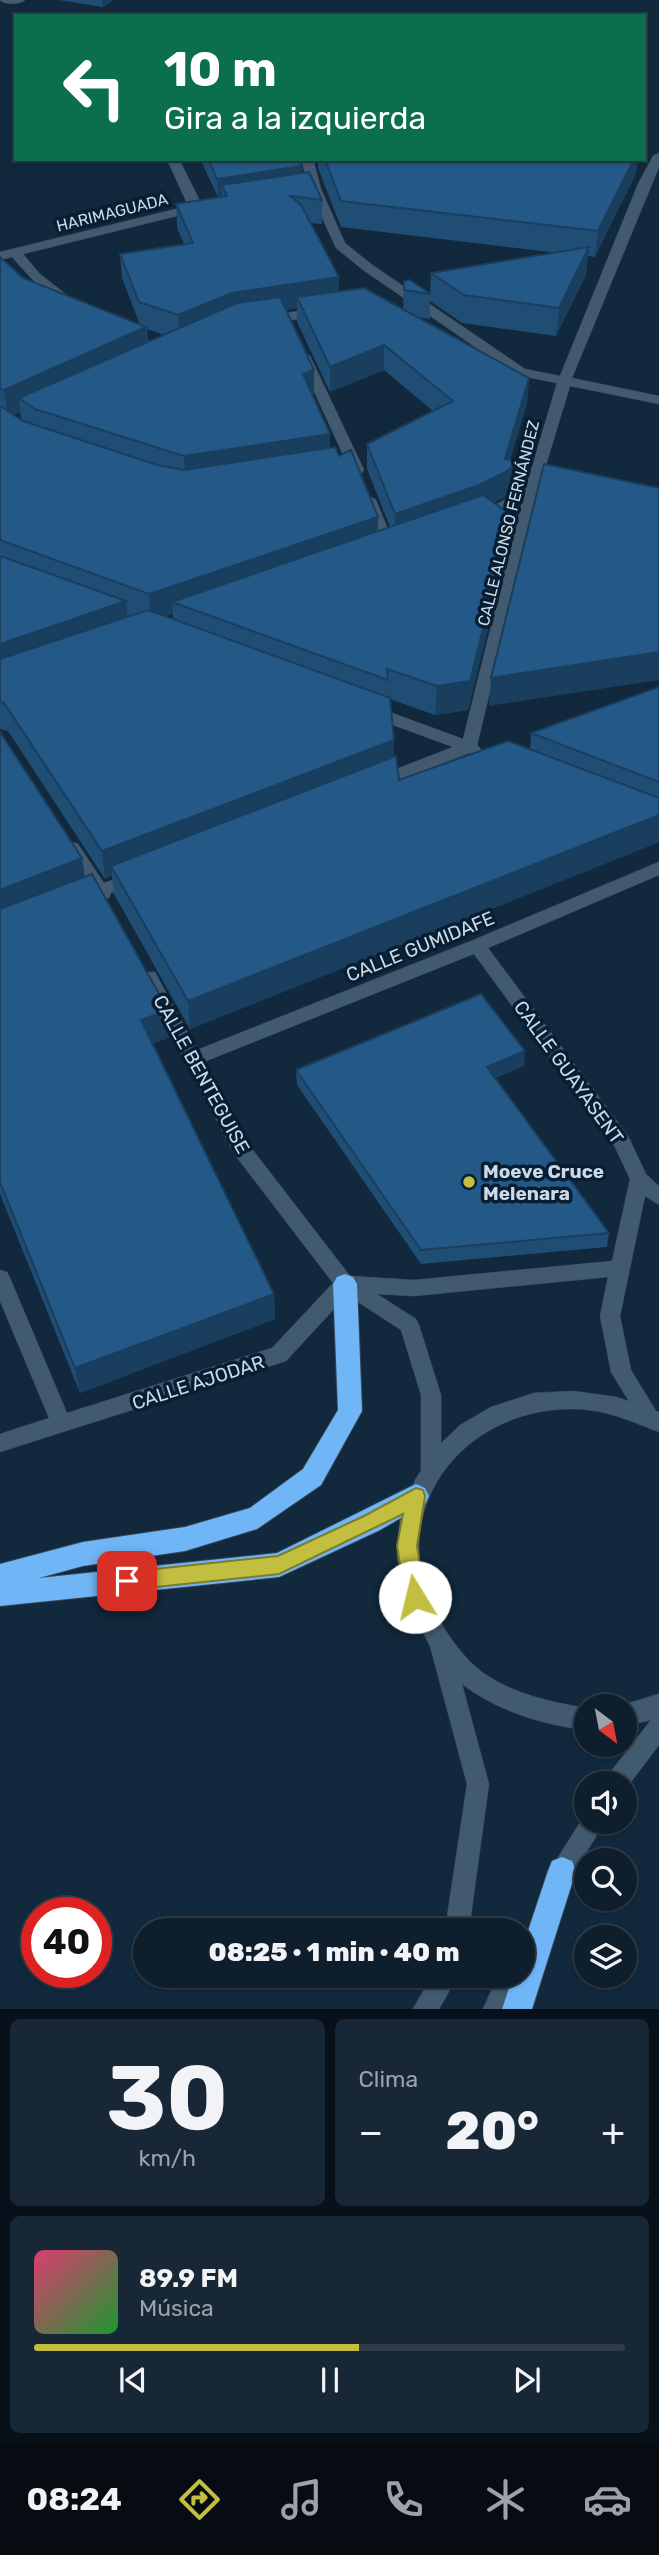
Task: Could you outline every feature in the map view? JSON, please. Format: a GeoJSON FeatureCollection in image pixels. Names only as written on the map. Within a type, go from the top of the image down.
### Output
{"type":"FeatureCollection","features":[{"type":"Feature","properties":{"kind":"highway"},"geometry":{"type":"LineString","coordinates":[[0,1576],[83,1555],[186,1539],[257,1517],[312,1477],[351,1411],[345,1284]]}},
{"type":"Feature","properties":{"kind":"highway"},"geometry":{"type":"LineString","coordinates":[[0,1594],[279,1565],[371,1522],[416,1496]]}},
{"type":"Feature","properties":{"kind":"highway"},"geometry":{"type":"LineString","coordinates":[[517,2009],[562,1871]]}},
{"type":"Feature","properties":{"kind":"street"},"geometry":{"type":"LineString","coordinates":[[4,0],[20,0]]}},
{"type":"Feature","properties":{"kind":"street","name":"CALLE ALONSO FERNÁNDEZ"},"geometry":{"type":"LineString","coordinates":[[469,747],[564,383],[644,184],[659,156]]}},
{"type":"Feature","properties":{"kind":"street"},"geometry":{"type":"LineString","coordinates":[[174,161],[195,207]]}},
{"type":"Feature","properties":{"kind":"street"},"geometry":{"type":"LineString","coordinates":[[307,161],[309,190],[340,245],[521,372],[564,383],[659,400]]}},
{"type":"Feature","properties":{"kind":"street","name":"HARIMAGUADA"},"geometry":{"type":"LineString","coordinates":[[0,256],[208,205]]}},
{"type":"Feature","properties":{"kind":"street"},"geometry":{"type":"LineString","coordinates":[[15,251],[36,277],[62,299],[85,310]]}},
{"type":"Feature","properties":{"kind":"street"},"geometry":{"type":"LineString","coordinates":[[383,300],[410,295]]}},
{"type":"Feature","properties":{"kind":"street"},"geometry":{"type":"LineString","coordinates":[[247,322],[292,330],[341,308]]}},
{"type":"Feature","properties":{"kind":"street"},"geometry":{"type":"LineString","coordinates":[[292,330],[355,465],[388,549]]}},
{"type":"Feature","properties":{"kind":"street"},"geometry":{"type":"LineString","coordinates":[[340,467],[355,465]]}},
{"type":"Feature","properties":{"kind":"street"},"geometry":{"type":"LineString","coordinates":[[521,542],[477,519],[511,502],[540,479]]}},
{"type":"Feature","properties":{"kind":"street"},"geometry":{"type":"LineString","coordinates":[[355,705],[495,757]]}},
{"type":"Feature","properties":{"kind":"street"},"geometry":{"type":"LineString","coordinates":[[359,790],[469,747]]}},
{"type":"Feature","properties":{"kind":"street"},"geometry":{"type":"LineString","coordinates":[[63,835],[114,915]]}},
{"type":"Feature","properties":{"kind":"street","name":"CALLE GUMIDAFE"},"geometry":{"type":"LineString","coordinates":[[195,1058],[477,946],[659,868]]}},
{"type":"Feature","properties":{"kind":"street"},"geometry":{"type":"LineString","coordinates":[[61,906],[152,870]]}},
{"type":"Feature","properties":{"kind":"street","name":"CALLE GUAYASENT"},"geometry":{"type":"LineString","coordinates":[[477,946],[621,1141],[639,1179],[659,1197]]}},
{"type":"Feature","properties":{"kind":"street","name":"CALLE BENTEGUISE"},"geometry":{"type":"LineString","coordinates":[[141,962],[195,1058],[242,1150],[345,1284],[409,1325],[431,1395],[430,1469]]}},
{"type":"Feature","properties":{"kind":"street"},"geometry":{"type":"LineString","coordinates":[[639,1179],[610,1316],[621,1371],[656,1420]]}},
{"type":"Feature","properties":{"kind":"street"},"geometry":{"type":"LineString","coordinates":[[345,1284],[414,1288],[620,1268]]}},
{"type":"Feature","properties":{"kind":"street"},"geometry":{"type":"LineString","coordinates":[[0,1279],[62,1425]]}},
{"type":"Feature","properties":{"kind":"street","name":"CALLE AJODAR"},"geometry":{"type":"LineString","coordinates":[[0,1443],[279,1355],[345,1284]]}},
{"type":"Feature","properties":{"kind":"street"},"geometry":{"type":"LineString","coordinates":[[459,1918],[478,1784],[441,1645],[415,1597],[407,1546],[416,1496],[430,1469],[462,1434],[503,1410],[551,1399],[601,1402],[656,1420]]}},
{"type":"Feature","properties":{"kind":"street"},"geometry":{"type":"LineString","coordinates":[[441,1645],[480,1683],[530,1709],[574,1717]]}},
{"type":"Feature","properties":{"kind":"street"},"geometry":{"type":"LineString","coordinates":[[637,1713],[659,1704]]}},
{"type":"Feature","properties":{"kind":"street"},"geometry":{"type":"LineString","coordinates":[[625,1771],[659,1727]]}},
{"type":"Feature","properties":{"kind":"street"},"geometry":{"type":"LineString","coordinates":[[535,1926],[562,1871],[585,1834]]}},
{"type":"Feature","properties":{"kind":"street"},"geometry":{"type":"LineString","coordinates":[[425,2009],[438,1988]]}},
{"type":"Feature","properties":{"kind":"street"},"geometry":{"type":"LineString","coordinates":[[495,2009],[505,1988]]}},
{"type":"Feature","properties":{"kind":"building"},"geometry":{"type":"Polygon","coordinates":[[[209,161],[300,161],[302,166],[217,179],[209,161]]]}},
{"type":"Feature","properties":{"kind":"building"},"geometry":{"type":"Polygon","coordinates":[[[326,161],[633,161],[598,231],[341,201],[326,161]]]}},
{"type":"Feature","properties":{"kind":"building"},"geometry":{"type":"Polygon","coordinates":[[[309,172],[322,200],[290,196],[301,205],[339,277],[232,293],[178,315],[139,302],[120,254],[193,243],[176,204],[227,196],[222,185],[309,172]]]}},
{"type":"Feature","properties":{"kind":"building"},"geometry":{"type":"Polygon","coordinates":[[[589,247],[559,308],[464,295],[431,273],[589,247]]]}},
{"type":"Feature","properties":{"kind":"building"},"geometry":{"type":"Polygon","coordinates":[[[0,257],[23,278],[146,327],[4,390],[0,389],[0,257]]]}},
{"type":"Feature","properties":{"kind":"building"},"geometry":{"type":"Polygon","coordinates":[[[410,280],[431,294],[404,290],[404,281],[410,280]]]}},
{"type":"Feature","properties":{"kind":"building"},"geometry":{"type":"Polygon","coordinates":[[[364,288],[529,378],[505,459],[517,462],[506,472],[479,485],[395,514],[367,444],[453,401],[384,345],[330,367],[297,297],[364,288]]]}},
{"type":"Feature","properties":{"kind":"building"},"geometry":{"type":"Polygon","coordinates":[[[280,297],[314,370],[303,374],[330,434],[184,456],[35,409],[19,398],[237,303],[280,297]]]}},
{"type":"Feature","properties":{"kind":"building"},"geometry":{"type":"Polygon","coordinates":[[[0,407],[23,421],[157,465],[184,470],[335,447],[339,456],[351,450],[378,517],[149,594],[0,540],[0,407]]]}},
{"type":"Feature","properties":{"kind":"building"},"geometry":{"type":"Polygon","coordinates":[[[544,464],[659,488],[659,652],[491,678],[544,464]]]}},
{"type":"Feature","properties":{"kind":"building"},"geometry":{"type":"Polygon","coordinates":[[[483,495],[511,515],[470,681],[437,686],[387,669],[388,680],[172,602],[483,495]]]}},
{"type":"Feature","properties":{"kind":"building"},"geometry":{"type":"Polygon","coordinates":[[[0,556],[126,601],[0,644],[0,556]]]}},
{"type":"Feature","properties":{"kind":"building"},"geometry":{"type":"Polygon","coordinates":[[[148,610],[390,698],[394,740],[102,851],[4,703],[0,702],[0,659],[148,610]]]}},
{"type":"Feature","properties":{"kind":"building"},"geometry":{"type":"Polygon","coordinates":[[[659,687],[659,782],[531,733],[659,687]]]}},
{"type":"Feature","properties":{"kind":"building"},"geometry":{"type":"Polygon","coordinates":[[[0,732],[82,858],[0,890],[0,732]]]}},
{"type":"Feature","properties":{"kind":"building"},"geometry":{"type":"Polygon","coordinates":[[[508,741],[659,798],[659,815],[188,1001],[111,866],[396,756],[399,780],[508,741]]]}},
{"type":"Feature","properties":{"kind":"building"},"geometry":{"type":"Polygon","coordinates":[[[92,874],[168,1010],[141,1020],[274,1294],[75,1368],[0,1182],[0,909],[92,874]]]}},
{"type":"Feature","properties":{"kind":"building"},"geometry":{"type":"Polygon","coordinates":[[[481,994],[525,1051],[487,1067],[609,1233],[421,1250],[296,1070],[481,994]]]}},
{"type":"Feature","properties":{"kind":"place","name":"Moeve Cruce Melenara"},"geometry":{"type":"Point","coordinates":[469,1182]}},
{"type":"Feature","properties":{"kind":"route"},"geometry":{"type":"LineString","coordinates":[[127,1581],[279,1565],[371,1522],[416,1496],[407,1546],[415,1597]]}}]}
